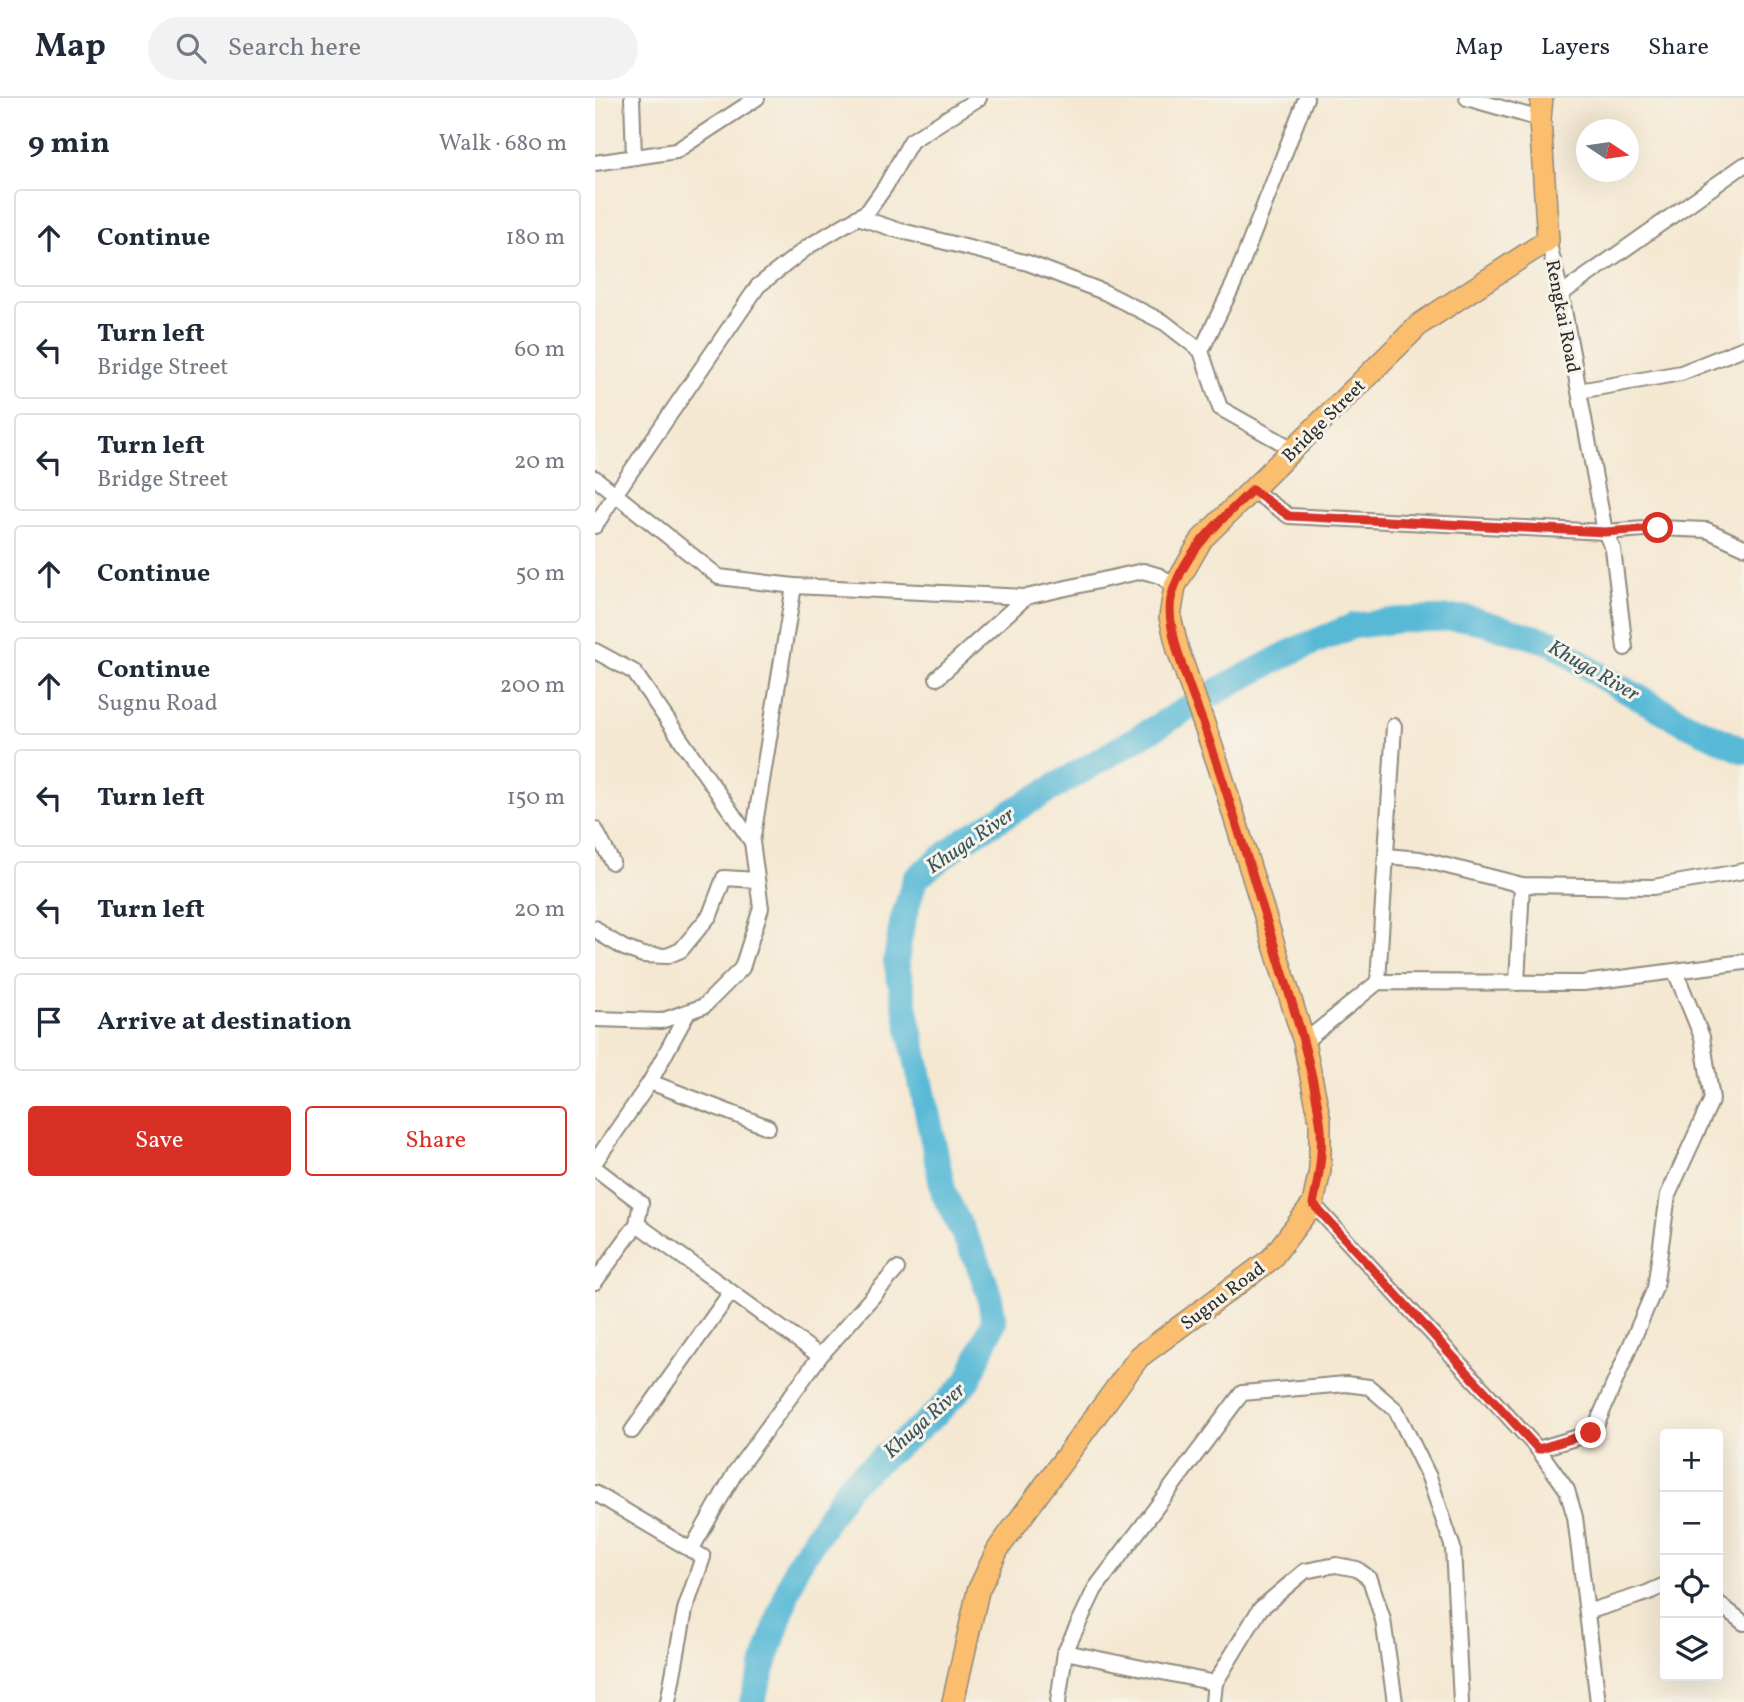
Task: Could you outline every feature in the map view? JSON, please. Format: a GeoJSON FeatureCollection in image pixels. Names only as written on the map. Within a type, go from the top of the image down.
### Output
{"type":"FeatureCollection","features":[{"type":"Feature","properties":{"kind":"main road","name":"Rengkai Road"},"geometry":{"type":"LineString","coordinates":[[1541,109],[1548,240]]}},
{"type":"Feature","properties":{"kind":"main road","name":"Bridge Street"},"geometry":{"type":"LineString","coordinates":[[1218,764],[1178,650],[1170,617],[1175,586],[1202,539],[1420,324],[1548,240]]}},
{"type":"Feature","properties":{"kind":"main road","name":"Sugnu Road"},"geometry":{"type":"LineString","coordinates":[[953,1702],[978,1591],[998,1549],[1024,1513],[1139,1357],[1271,1259],[1313,1204],[1320,1170],[1320,1121],[1304,1042],[1218,764]]}},
{"type":"Feature","properties":{"kind":"street"},"geometry":{"type":"LineString","coordinates":[[632,98],[634,157]]}},
{"type":"Feature","properties":{"kind":"street"},"geometry":{"type":"LineString","coordinates":[[595,163],[675,151],[757,98]]}},
{"type":"Feature","properties":{"kind":"street"},"geometry":{"type":"LineString","coordinates":[[595,526],[758,286],[809,246],[869,211],[911,141],[979,98]]}},
{"type":"Feature","properties":{"kind":"street"},"geometry":{"type":"LineString","coordinates":[[1201,351],[1234,283],[1305,98]]}},
{"type":"Feature","properties":{"kind":"street"},"geometry":{"type":"LineString","coordinates":[[1467,98],[1541,109]]}},
{"type":"Feature","properties":{"kind":"street"},"geometry":{"type":"LineString","coordinates":[[1562,295],[1744,165]]}},
{"type":"Feature","properties":{"kind":"street"},"geometry":{"type":"LineString","coordinates":[[858,217],[894,229],[1028,263],[1104,292],[1165,323],[1201,351],[1220,408],[1293,449]]}},
{"type":"Feature","properties":{"kind":"street","name":"Rengkai Road"},"geometry":{"type":"LineString","coordinates":[[1548,240],[1562,295],[1605,532],[1613,549],[1625,648]]}},
{"type":"Feature","properties":{"kind":"street"},"geometry":{"type":"LineString","coordinates":[[1579,391],[1681,373],[1744,348]]}},
{"type":"Feature","properties":{"kind":"street"},"geometry":{"type":"LineString","coordinates":[[595,478],[719,577],[794,586],[1026,597],[1143,571],[1160,576],[1175,586]]}},
{"type":"Feature","properties":{"kind":"street"},"geometry":{"type":"LineString","coordinates":[[1252,490],[1289,516],[1605,532],[1658,528],[1707,530],[1744,547]]}},
{"type":"Feature","properties":{"kind":"street"},"geometry":{"type":"LineString","coordinates":[[595,1019],[661,1021],[688,1012],[704,1006],[742,968],[761,908],[752,842],[794,586]]}},
{"type":"Feature","properties":{"kind":"street"},"geometry":{"type":"LineString","coordinates":[[937,678],[1026,597]]}},
{"type":"Feature","properties":{"kind":"street"},"geometry":{"type":"LineString","coordinates":[[595,651],[634,672],[752,842]]}},
{"type":"Feature","properties":{"kind":"street"},"geometry":{"type":"LineString","coordinates":[[1378,982],[1394,726]]}},
{"type":"Feature","properties":{"kind":"street"},"geometry":{"type":"LineString","coordinates":[[595,828],[612,862]]}},
{"type":"Feature","properties":{"kind":"street"},"geometry":{"type":"LineString","coordinates":[[1386,856],[1420,859],[1522,885],[1653,887],[1744,871]]}},
{"type":"Feature","properties":{"kind":"street"},"geometry":{"type":"LineString","coordinates":[[595,928],[624,948],[643,955],[667,956],[681,950],[710,915],[724,878],[757,880]]}},
{"type":"Feature","properties":{"kind":"street"},"geometry":{"type":"LineString","coordinates":[[1517,983],[1522,885]]}},
{"type":"Feature","properties":{"kind":"street"},"geometry":{"type":"LineString","coordinates":[[1304,1042],[1378,982],[1583,984],[1744,962]]}},
{"type":"Feature","properties":{"kind":"street"},"geometry":{"type":"LineString","coordinates":[[1538,1449],[1591,1433],[1597,1426],[1655,1288],[1668,1195],[1712,1098],[1702,1037],[1675,971]]}},
{"type":"Feature","properties":{"kind":"street"},"geometry":{"type":"LineString","coordinates":[[595,1162],[650,1082],[688,1012]]}},
{"type":"Feature","properties":{"kind":"street"},"geometry":{"type":"LineString","coordinates":[[650,1082],[768,1127]]}},
{"type":"Feature","properties":{"kind":"street"},"geometry":{"type":"LineString","coordinates":[[595,1168],[641,1203],[637,1224],[595,1282]]}},
{"type":"Feature","properties":{"kind":"street"},"geometry":{"type":"LineString","coordinates":[[1313,1204],[1538,1449],[1567,1490],[1575,1517],[1598,1702]]}},
{"type":"Feature","properties":{"kind":"street"},"geometry":{"type":"LineString","coordinates":[[637,1224],[820,1356]]}},
{"type":"Feature","properties":{"kind":"street"},"geometry":{"type":"LineString","coordinates":[[691,1550],[736,1471],[820,1356],[897,1269]]}},
{"type":"Feature","properties":{"kind":"street"},"geometry":{"type":"LineString","coordinates":[[632,1432],[731,1292]]}},
{"type":"Feature","properties":{"kind":"street"},"geometry":{"type":"LineString","coordinates":[[1058,1702],[1065,1652],[1095,1589],[1242,1393],[1346,1384],[1369,1387],[1396,1410],[1429,1477],[1453,1548],[1461,1702]]}},
{"type":"Feature","properties":{"kind":"street"},"geometry":{"type":"LineString","coordinates":[[595,1493],[703,1557],[685,1610],[668,1702]]}},
{"type":"Feature","properties":{"kind":"street"},"geometry":{"type":"LineString","coordinates":[[1213,1702],[1215,1683],[1260,1609],[1305,1571],[1336,1565],[1357,1569],[1370,1579],[1383,1620],[1395,1702]]}},
{"type":"Feature","properties":{"kind":"street"},"geometry":{"type":"LineString","coordinates":[[1587,1612],[1660,1587]]}},
{"type":"Feature","properties":{"kind":"street"},"geometry":{"type":"LineString","coordinates":[[1723,1607],[1744,1623]]}},
{"type":"Feature","properties":{"kind":"street"},"geometry":{"type":"LineString","coordinates":[[1065,1652],[1215,1683]]}},
{"type":"Feature","properties":{"kind":"waterway","name":"Khuga River"},"geometry":{"type":"LineString","coordinates":[[752,1702],[795,1569],[849,1485],[935,1415],[968,1381],[994,1321],[989,1294],[978,1263],[944,1194],[896,961],[902,923],[915,879],[964,840],[1226,686],[1295,650],[1353,626],[1400,620],[1467,618],[1554,643],[1600,676],[1685,723],[1744,751]]}},
{"type":"Feature","properties":{"kind":"route"},"geometry":{"type":"LineString","coordinates":[[1591,1433],[1538,1449],[1313,1204],[1320,1170],[1320,1121],[1304,1042],[1218,764],[1178,650],[1170,617],[1171,602],[1175,586],[1202,539],[1252,490],[1289,516],[1605,532],[1658,528]]}}]}
